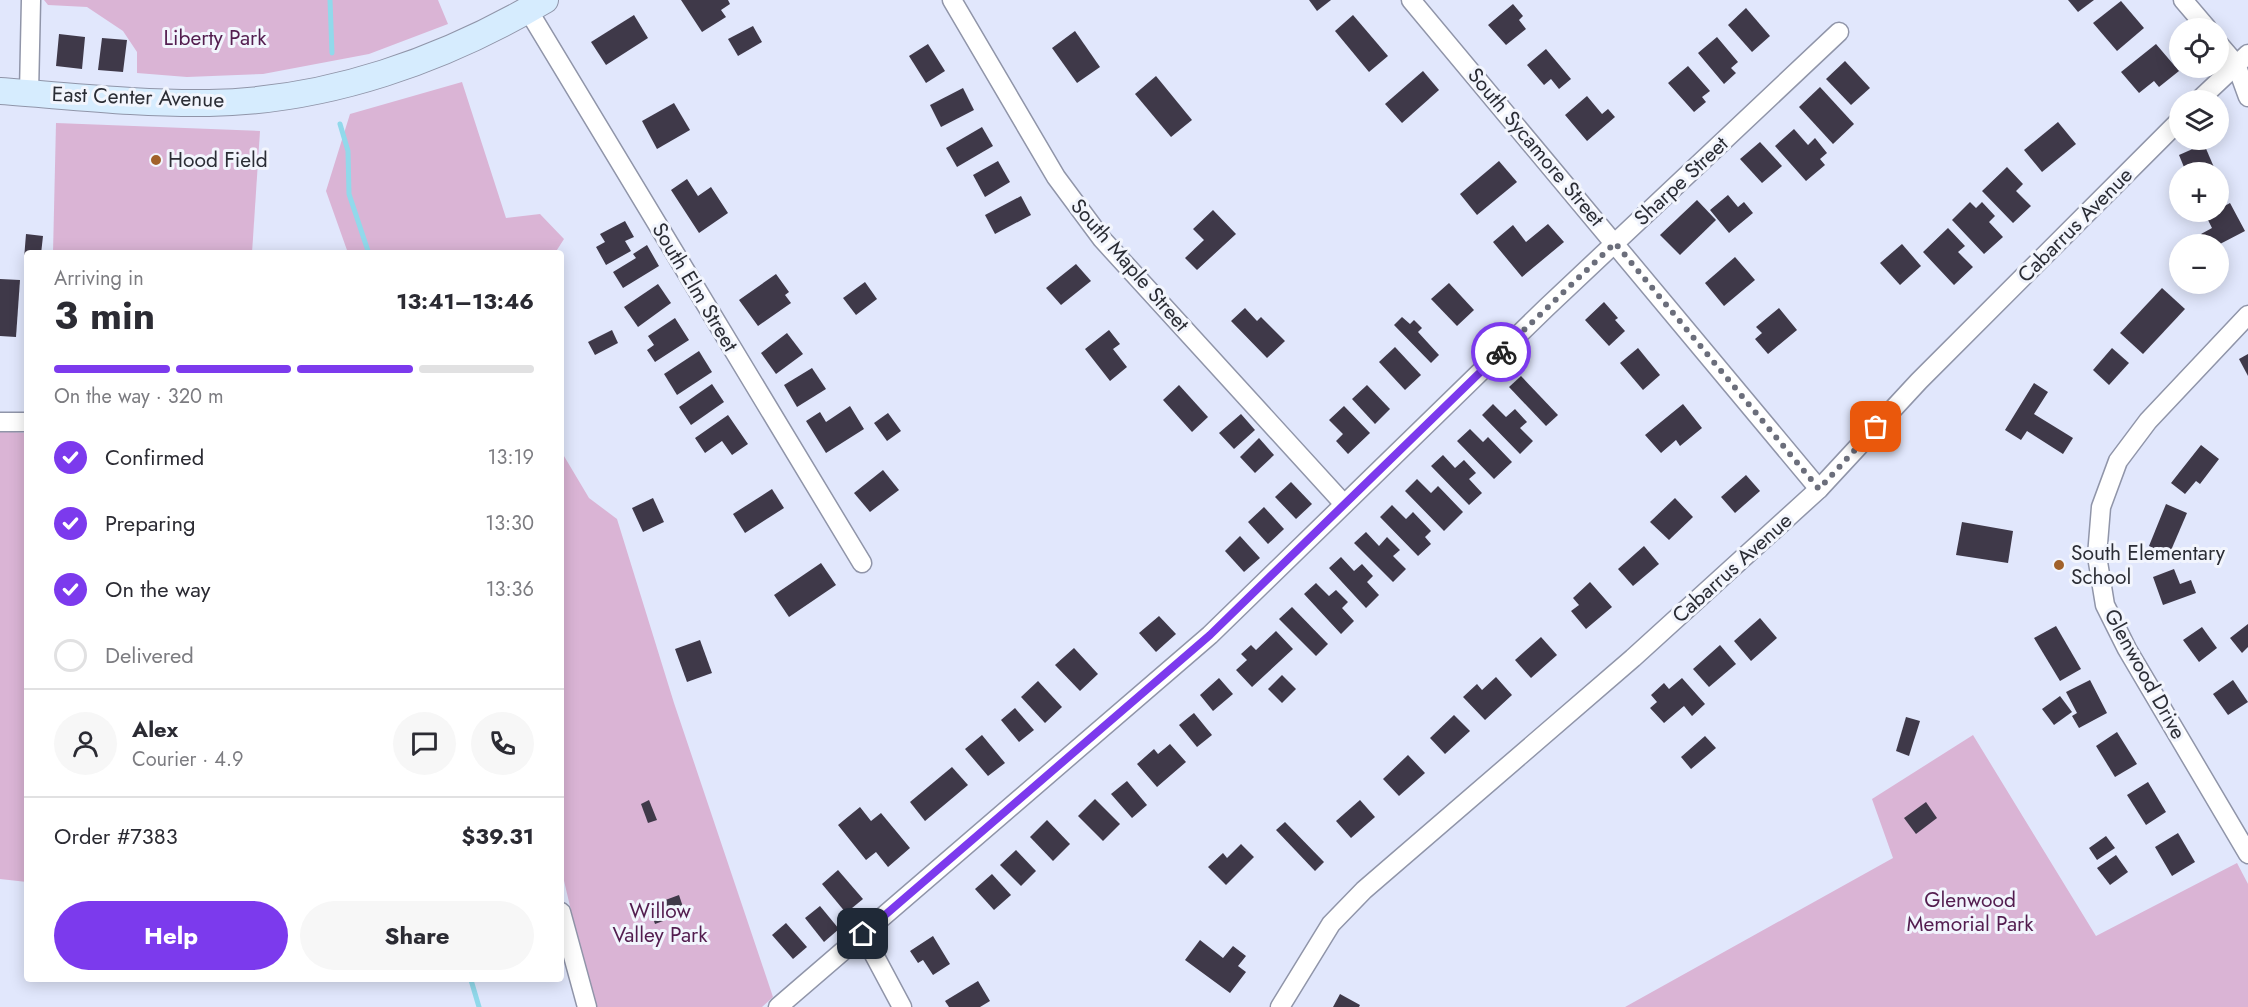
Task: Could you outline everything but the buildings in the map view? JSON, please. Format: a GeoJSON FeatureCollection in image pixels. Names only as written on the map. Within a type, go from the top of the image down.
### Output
{"type":"FeatureCollection","features":[{"type":"Feature","properties":{"kind":"street"},"geometry":{"type":"LineString","coordinates":[[29,93],[32,0]]}},
{"type":"Feature","properties":{"kind":"street","name":"South Maple Street"},"geometry":{"type":"LineString","coordinates":[[951,0],[1044,157],[1102,239],[1344,504]]}},
{"type":"Feature","properties":{"kind":"street","name":"South Sycamore Street"},"geometry":{"type":"LineString","coordinates":[[1411,0],[1819,489]]}},
{"type":"Feature","properties":{"kind":"street"},"geometry":{"type":"LineString","coordinates":[[2183,0],[2198,18]]}},
{"type":"Feature","properties":{"kind":"street","name":"East Center Avenue"},"geometry":{"type":"LineString","coordinates":[[0,91],[139,102],[211,103],[278,97],[363,80],[430,58],[484,35],[537,5]]}},
{"type":"Feature","properties":{"kind":"street","name":"South Elm Street"},"geometry":{"type":"LineString","coordinates":[[537,5],[862,563]]}},
{"type":"Feature","properties":{"kind":"street","name":"Sharpe Street"},"geometry":{"type":"LineString","coordinates":[[778,1007],[1179,664],[1615,243],[1839,32]]}},
{"type":"Feature","properties":{"kind":"street"},"geometry":{"type":"LineString","coordinates":[[2229,50],[2242,59],[2248,97]]}},
{"type":"Feature","properties":{"kind":"street"},"geometry":{"type":"LineString","coordinates":[[2209,90],[2242,59]]}},
{"type":"Feature","properties":{"kind":"street","name":"Cabarrus Avenue"},"geometry":{"type":"LineString","coordinates":[[1280,1007],[1331,924],[1364,890],[1633,658],[1819,489],[1919,381],[2169,131]]}},
{"type":"Feature","properties":{"kind":"street","name":"Glenwood Drive"},"geometry":{"type":"LineString","coordinates":[[2248,315],[2148,421],[2118,461],[2101,507],[2097,556],[2105,605],[2127,649],[2248,854]]}},
{"type":"Feature","properties":{"kind":"street"},"geometry":{"type":"LineString","coordinates":[[0,422],[24,423]]}},
{"type":"Feature","properties":{"kind":"street"},"geometry":{"type":"LineString","coordinates":[[564,923],[587,1007]]}},
{"type":"Feature","properties":{"kind":"street"},"geometry":{"type":"LineString","coordinates":[[863,934],[902,1007]]}},
{"type":"Feature","properties":{"kind":"green space","name":"Liberty Park"},"geometry":{"type":"Polygon","coordinates":[[[44,0],[438,0],[448,24],[369,54],[263,74],[187,77],[137,73],[137,52],[123,31],[87,7],[48,5],[44,0]]]}},
{"type":"Feature","properties":{"kind":"green space"},"geometry":{"type":"Polygon","coordinates":[[[462,82],[506,218],[540,214],[564,239],[557,250],[347,250],[326,191],[350,114],[462,82]]]}},
{"type":"Feature","properties":{"kind":"green space","name":"Hood Field"},"geometry":{"type":"Polygon","coordinates":[[[56,123],[260,131],[252,250],[53,250],[56,123]]]}},
{"type":"Feature","properties":{"kind":"green space"},"geometry":{"type":"Polygon","coordinates":[[[0,431],[24,433],[24,882],[0,879],[0,431]]]}},
{"type":"Feature","properties":{"kind":"green space","name":"Willow Valley Park"},"geometry":{"type":"Polygon","coordinates":[[[564,456],[589,498],[617,519],[674,703],[773,997],[762,1007],[597,1007],[581,953],[564,881],[564,456]]]}},
{"type":"Feature","properties":{"kind":"green space","name":"Glenwood Memorial Park"},"geometry":{"type":"Polygon","coordinates":[[[1973,735],[2096,936],[2237,863],[2248,884],[2248,1007],[1625,1007],[1893,858],[1872,799],[1973,735]]]}},
{"type":"Feature","properties":{"kind":"waterway"},"geometry":{"type":"LineString","coordinates":[[330,0],[332,53]]}},
{"type":"Feature","properties":{"kind":"waterway"},"geometry":{"type":"LineString","coordinates":[[340,124],[348,151],[349,194],[368,250]]}},
{"type":"Feature","properties":{"kind":"waterway"},"geometry":{"type":"LineString","coordinates":[[472,982],[479,1007]]}},
{"type":"Feature","properties":{"kind":"way so far"},"geometry":{"type":"LineString","coordinates":[[1501,352],[1615,243],[1819,489],[1876,427]]}},
{"type":"Feature","properties":{"kind":"place","name":"Hood Field"},"geometry":{"type":"Point","coordinates":[156,160]}},
{"type":"Feature","properties":{"kind":"place","name":"South Elementary School"},"geometry":{"type":"Point","coordinates":[2059,565]}},
{"type":"Feature","properties":{"kind":"route"},"geometry":{"type":"LineString","coordinates":[[863,934],[1179,664],[1501,352]]}}]}
